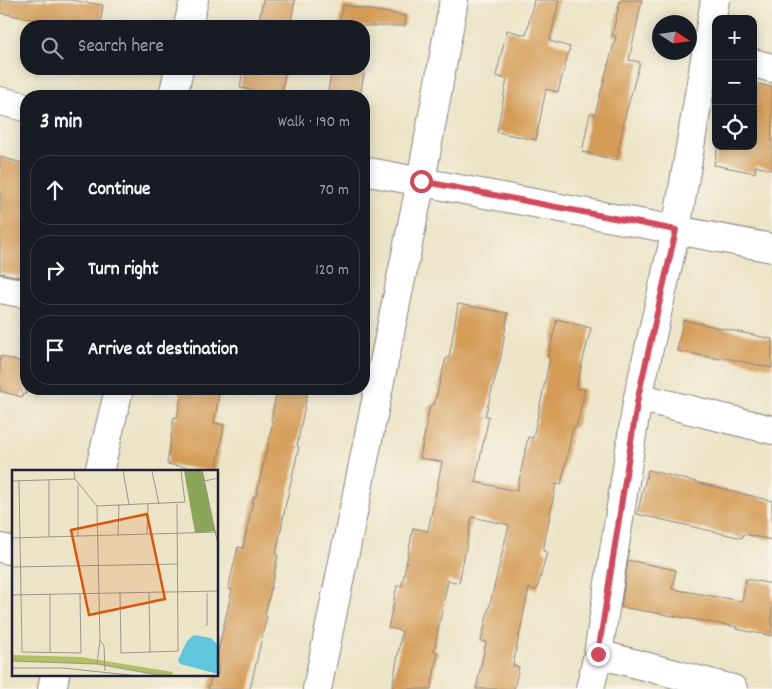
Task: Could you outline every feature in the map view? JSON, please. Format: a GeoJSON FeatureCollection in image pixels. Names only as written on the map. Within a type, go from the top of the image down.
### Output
{"type":"FeatureCollection","features":[{"type":"Feature","properties":{"kind":"street"},"geometry":{"type":"LineString","coordinates":[[189,20],[194,0]]}},
{"type":"Feature","properties":{"kind":"street"},"geometry":{"type":"LineString","coordinates":[[317,689],[421,181],[454,0]]}},
{"type":"Feature","properties":{"kind":"street"},"geometry":{"type":"LineString","coordinates":[[590,689],[598,654],[638,397],[676,230],[711,53],[715,0]]}},
{"type":"Feature","properties":{"kind":"street"},"geometry":{"type":"LineString","coordinates":[[757,65],[772,68]]}},
{"type":"Feature","properties":{"kind":"street"},"geometry":{"type":"LineString","coordinates":[[174,90],[177,75]]}},
{"type":"Feature","properties":{"kind":"street"},"geometry":{"type":"LineString","coordinates":[[0,101],[20,106]]}},
{"type":"Feature","properties":{"kind":"street"},"geometry":{"type":"LineString","coordinates":[[370,172],[772,248]]}},
{"type":"Feature","properties":{"kind":"street"},"geometry":{"type":"LineString","coordinates":[[0,289],[20,293]]}},
{"type":"Feature","properties":{"kind":"street"},"geometry":{"type":"LineString","coordinates":[[99,470],[118,395]]}},
{"type":"Feature","properties":{"kind":"street"},"geometry":{"type":"LineString","coordinates":[[638,397],[772,430]]}},
{"type":"Feature","properties":{"kind":"street"},"geometry":{"type":"LineString","coordinates":[[598,654],[734,689]]}},
{"type":"Feature","properties":{"kind":"street"},"geometry":{"type":"LineString","coordinates":[[52,689],[55,676]]}},
{"type":"Feature","properties":{"kind":"building"},"geometry":{"type":"Polygon","coordinates":[[[0,0],[70,0],[103,5],[101,20],[37,20],[0,13],[0,0]]]}},
{"type":"Feature","properties":{"kind":"building"},"geometry":{"type":"Polygon","coordinates":[[[263,0],[295,0],[291,20],[259,20],[263,0]]]}},
{"type":"Feature","properties":{"kind":"building"},"geometry":{"type":"Polygon","coordinates":[[[534,0],[559,0],[550,41],[570,47],[558,92],[546,89],[536,140],[497,132],[507,79],[496,76],[507,30],[526,35],[534,0]]]}},
{"type":"Feature","properties":{"kind":"building"},"geometry":{"type":"Polygon","coordinates":[[[620,0],[642,0],[629,60],[640,62],[624,120],[617,160],[582,152],[590,113],[595,114],[616,36],[612,36],[620,0]]]}},
{"type":"Feature","properties":{"kind":"building"},"geometry":{"type":"Polygon","coordinates":[[[343,5],[406,16],[405,26],[370,26],[370,20],[340,20],[343,5]]]}},
{"type":"Feature","properties":{"kind":"building"},"geometry":{"type":"Polygon","coordinates":[[[242,75],[285,75],[282,90],[250,90],[240,88],[242,75]]]}},
{"type":"Feature","properties":{"kind":"building"},"geometry":{"type":"Polygon","coordinates":[[[331,75],[364,75],[361,90],[328,90],[331,75]]]}},
{"type":"Feature","properties":{"kind":"building"},"geometry":{"type":"Polygon","coordinates":[[[757,84],[772,87],[772,170],[756,166],[755,173],[714,165],[717,150],[757,150],[757,84]]]}},
{"type":"Feature","properties":{"kind":"building"},"geometry":{"type":"Polygon","coordinates":[[[0,157],[20,162],[20,277],[0,273],[0,157]]]}},
{"type":"Feature","properties":{"kind":"building"},"geometry":{"type":"Polygon","coordinates":[[[458,304],[508,313],[501,356],[485,416],[489,416],[475,482],[517,491],[528,437],[533,438],[557,319],[591,328],[576,388],[585,389],[576,428],[573,427],[561,485],[556,484],[543,551],[547,552],[537,590],[529,588],[513,665],[519,667],[514,689],[476,689],[486,642],[481,641],[509,525],[472,517],[459,583],[448,580],[434,651],[438,652],[431,689],[392,689],[402,631],[388,628],[397,586],[402,586],[413,528],[428,531],[442,462],[420,458],[430,405],[434,405],[446,358],[449,358],[458,304]]]}},
{"type":"Feature","properties":{"kind":"building"},"geometry":{"type":"Polygon","coordinates":[[[683,320],[772,339],[772,368],[721,357],[720,359],[677,351],[683,320]]]}},
{"type":"Feature","properties":{"kind":"building"},"geometry":{"type":"Polygon","coordinates":[[[0,356],[20,361],[20,395],[22,397],[0,391],[0,356]]]}},
{"type":"Feature","properties":{"kind":"building"},"geometry":{"type":"Polygon","coordinates":[[[181,395],[219,395],[214,423],[224,425],[216,470],[204,470],[167,464],[174,417],[177,418],[181,395]]]}},
{"type":"Feature","properties":{"kind":"building"},"geometry":{"type":"Polygon","coordinates":[[[276,395],[307,395],[297,446],[299,447],[286,503],[276,555],[278,556],[265,615],[267,616],[250,689],[208,689],[212,676],[219,676],[219,647],[232,590],[228,589],[238,547],[243,548],[273,422],[271,421],[276,395]]]}},
{"type":"Feature","properties":{"kind":"building"},"geometry":{"type":"Polygon","coordinates":[[[648,470],[772,501],[772,540],[743,534],[742,538],[637,514],[648,470]]]}},
{"type":"Feature","properties":{"kind":"building"},"geometry":{"type":"Polygon","coordinates":[[[628,560],[676,570],[672,589],[742,601],[746,579],[772,584],[772,636],[736,629],[737,627],[621,607],[628,560]]]}},
{"type":"Feature","properties":{"kind":"route"},"geometry":{"type":"LineString","coordinates":[[421,181],[676,230],[638,397],[598,654]]}}]}
